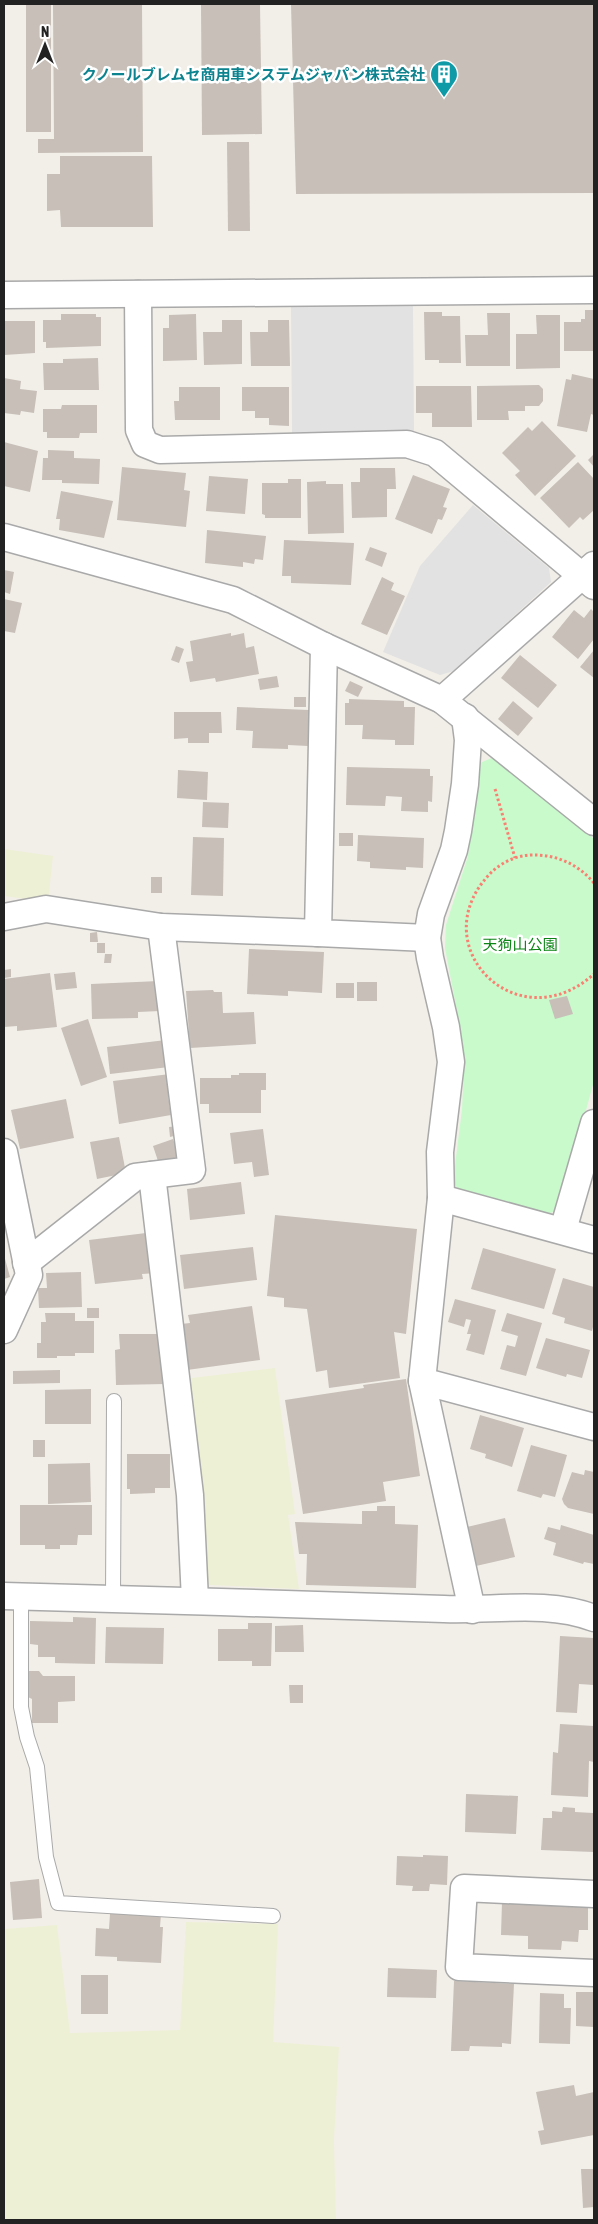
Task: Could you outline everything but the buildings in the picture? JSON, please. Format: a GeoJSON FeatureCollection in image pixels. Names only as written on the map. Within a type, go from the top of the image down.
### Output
{"type":"FeatureCollection","features":[{"type":"Feature","properties":{"kind":"street"},"geometry":{"type":"LineString","coordinates":[[4,295],[594,290]]}},
{"type":"Feature","properties":{"kind":"street"},"geometry":{"type":"LineString","coordinates":[[138,294],[138,430],[144,444],[160,450],[407,444],[435,453],[590,576],[442,700]]}},
{"type":"Feature","properties":{"kind":"street"},"geometry":{"type":"LineString","coordinates":[[4,537],[232,600],[324,646],[442,700],[594,822]]}},
{"type":"Feature","properties":{"kind":"street"},"geometry":{"type":"LineString","coordinates":[[318,933],[324,646]]}},
{"type":"Feature","properties":{"kind":"street"},"geometry":{"type":"LineString","coordinates":[[465,717],[468,740],[465,784],[458,831],[454,850],[431,914],[427,938],[446,1027],[451,1062],[440,1152],[441,1198],[422,1381],[472,1610]]}},
{"type":"Feature","properties":{"kind":"street"},"geometry":{"type":"LineString","coordinates":[[4,917],[46,909],[161,927],[427,938]]}},
{"type":"Feature","properties":{"kind":"street"},"geometry":{"type":"LineString","coordinates":[[26,1263],[135,1177],[192,1170],[161,927]]}},
{"type":"Feature","properties":{"kind":"street"},"geometry":{"type":"LineString","coordinates":[[563,1230],[594,1123]]}},
{"type":"Feature","properties":{"kind":"street"},"geometry":{"type":"LineString","coordinates":[[4,1152],[29,1275],[4,1330]]}},
{"type":"Feature","properties":{"kind":"street"},"geometry":{"type":"LineString","coordinates":[[152,1174],[190,1495],[195,1600]]}},
{"type":"Feature","properties":{"kind":"street"},"geometry":{"type":"LineString","coordinates":[[441,1198],[594,1240]]}},
{"type":"Feature","properties":{"kind":"street"},"geometry":{"type":"LineString","coordinates":[[422,1381],[594,1427]]}},
{"type":"Feature","properties":{"kind":"street"},"geometry":{"type":"LineString","coordinates":[[12,1596],[195,1600],[472,1610],[553,1607],[594,1618]]}},
{"type":"Feature","properties":{"kind":"street"},"geometry":{"type":"LineString","coordinates":[[594,1894],[464,1888],[459,1967],[594,1974]]}},
{"type":"Feature","properties":{"kind":"lane"},"geometry":{"type":"LineString","coordinates":[[113,1599],[114,1401]]}},
{"type":"Feature","properties":{"kind":"lane"},"geometry":{"type":"LineString","coordinates":[[12,1596],[21,1707],[27,1737],[37,1767],[46,1857],[58,1903],[273,1916]]}},
{"type":"Feature","properties":{"kind":"path"},"geometry":{"type":"LineString","coordinates":[[494,782],[516,858]]}},
{"type":"Feature","properties":{"kind":"path"},"geometry":{"type":"LineString","coordinates":[[594,883],[581,870],[562,859],[541,854],[516,858],[492,871],[478,887],[471,899],[466,923],[471,948],[480,968],[495,985],[507,991],[539,998],[565,992],[594,974]]}},
{"type":"Feature","properties":{"kind":"green space","name":"天狗山公園"},"geometry":{"type":"Polygon","coordinates":[[[496,756],[594,839],[594,1081],[559,1209],[546,1215],[459,1191],[453,1181],[462,1110],[464,1069],[461,1032],[445,948],[446,925],[468,856],[480,763],[496,756]]]}},
{"type":"Feature","properties":{"kind":"green space"},"geometry":{"type":"Polygon","coordinates":[[[4,849],[53,856],[48,902],[4,896],[4,849]]]}},
{"type":"Feature","properties":{"kind":"green space"},"geometry":{"type":"Polygon","coordinates":[[[275,1368],[295,1514],[288,1515],[299,1589],[209,1585],[202,1576],[183,1379],[275,1368]]]}},
{"type":"Feature","properties":{"kind":"green space"},"geometry":{"type":"Polygon","coordinates":[[[186,1922],[278,1924],[273,2042],[339,2047],[334,2141],[336,2220],[4,2220],[4,1929],[57,1925],[70,2033],[180,2030],[186,1922]]]}},
{"type":"Feature","properties":{"kind":"shaded area"},"geometry":{"type":"Polygon","coordinates":[[[413,305],[414,434],[292,434],[291,306],[413,305]]]}},
{"type":"Feature","properties":{"kind":"shaded area"},"geometry":{"type":"Polygon","coordinates":[[[473,505],[549,568],[551,582],[454,671],[440,675],[383,652],[420,566],[473,505]]]}},
{"type":"Feature","properties":{"kind":"place","name":"クノールブレムセ商用車システムジャパン株式会社"},"geometry":{"type":"Point","coordinates":[444,98]}}]}
